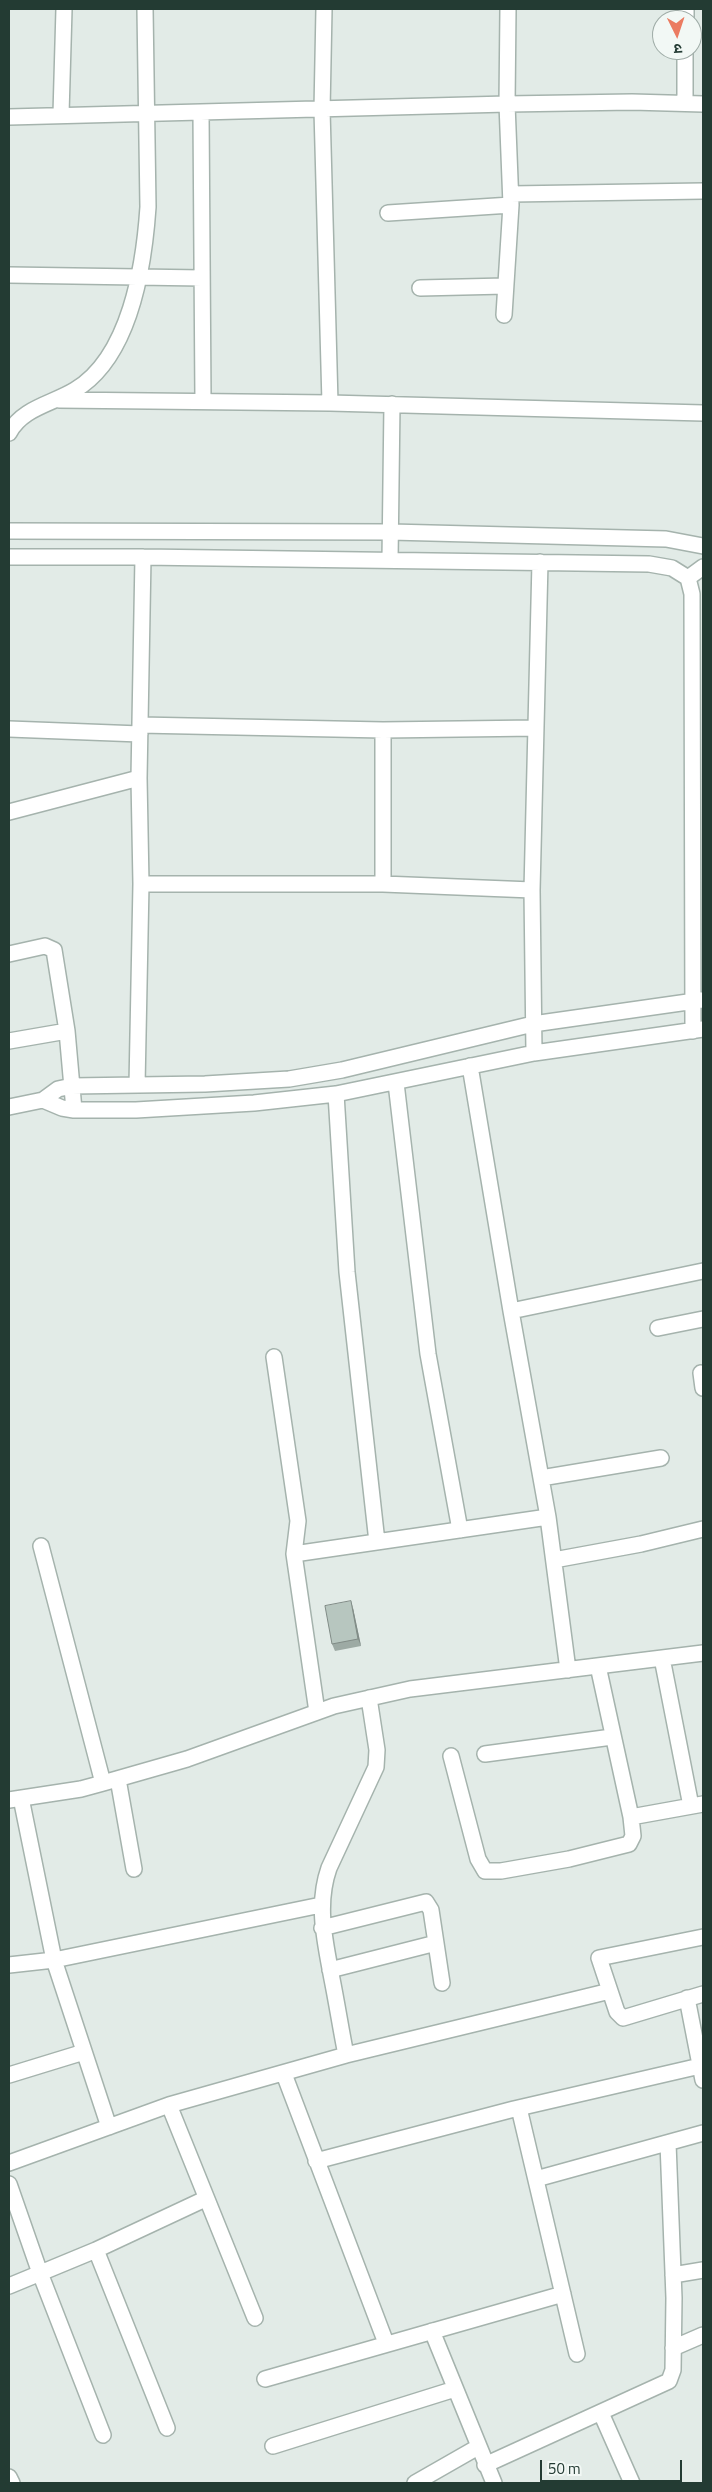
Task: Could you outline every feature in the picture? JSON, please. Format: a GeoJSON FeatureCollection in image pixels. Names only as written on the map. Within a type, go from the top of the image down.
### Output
{"type":"FeatureCollection","features":[{"type":"Feature","properties":{"kind":"street"},"geometry":{"type":"LineString","coordinates":[[61,114],[64,9]]}},
{"type":"Feature","properties":{"kind":"street"},"geometry":{"type":"LineString","coordinates":[[9,433],[23,416],[35,408],[59,400],[82,386],[113,350],[124,324],[138,278],[146,234],[148,207],[144,113],[145,9]]}},
{"type":"Feature","properties":{"kind":"street"},"geometry":{"type":"LineString","coordinates":[[324,9],[322,110],[330,403]]}},
{"type":"Feature","properties":{"kind":"street"},"geometry":{"type":"LineString","coordinates":[[504,315],[511,199],[507,104],[508,9]]}},
{"type":"Feature","properties":{"kind":"street"},"geometry":{"type":"LineString","coordinates":[[685,60],[685,103]]}},
{"type":"Feature","properties":{"kind":"street"},"geometry":{"type":"LineString","coordinates":[[9,117],[61,114],[322,110],[507,104],[703,104]]}},
{"type":"Feature","properties":{"kind":"street"},"geometry":{"type":"LineString","coordinates":[[201,112],[203,401]]}},
{"type":"Feature","properties":{"kind":"street"},"geometry":{"type":"LineString","coordinates":[[388,213],[511,199],[703,192]]}},
{"type":"Feature","properties":{"kind":"street"},"geometry":{"type":"LineString","coordinates":[[9,275],[202,278]]}},
{"type":"Feature","properties":{"kind":"street"},"geometry":{"type":"LineString","coordinates":[[420,288],[505,286]]}},
{"type":"Feature","properties":{"kind":"street"},"geometry":{"type":"LineString","coordinates":[[59,400],[392,404],[703,412]]}},
{"type":"Feature","properties":{"kind":"street"},"geometry":{"type":"LineString","coordinates":[[390,560],[392,404]]}},
{"type":"Feature","properties":{"kind":"street"},"geometry":{"type":"LineString","coordinates":[[9,530],[391,532],[666,539],[703,546]]}},
{"type":"Feature","properties":{"kind":"street"},"geometry":{"type":"LineString","coordinates":[[9,557],[649,564],[672,568],[688,578],[692,594],[698,1030],[534,1053],[336,1094],[254,1103],[74,1110],[62,1108],[43,1100]]}},
{"type":"Feature","properties":{"kind":"street"},"geometry":{"type":"LineString","coordinates":[[137,1085],[141,884],[138,778],[143,557]]}},
{"type":"Feature","properties":{"kind":"street"},"geometry":{"type":"LineString","coordinates":[[534,1053],[532,890],[540,562]]}},
{"type":"Feature","properties":{"kind":"street"},"geometry":{"type":"LineString","coordinates":[[688,578],[703,567]]}},
{"type":"Feature","properties":{"kind":"street"},"geometry":{"type":"LineString","coordinates":[[9,729],[383,730],[536,728]]}},
{"type":"Feature","properties":{"kind":"street"},"geometry":{"type":"LineString","coordinates":[[383,730],[383,884]]}},
{"type":"Feature","properties":{"kind":"street"},"geometry":{"type":"LineString","coordinates":[[9,812],[138,778]]}},
{"type":"Feature","properties":{"kind":"street"},"geometry":{"type":"LineString","coordinates":[[141,884],[383,884],[532,890]]}},
{"type":"Feature","properties":{"kind":"street"},"geometry":{"type":"LineString","coordinates":[[9,954],[46,946],[54,950],[67,1031],[74,1110]]}},
{"type":"Feature","properties":{"kind":"street"},"geometry":{"type":"LineString","coordinates":[[9,1107],[43,1100],[58,1089],[72,1086],[253,1082],[342,1070],[533,1024],[698,1000]]}},
{"type":"Feature","properties":{"kind":"street"},"geometry":{"type":"LineString","coordinates":[[9,1041],[67,1031]]}},
{"type":"Feature","properties":{"kind":"street"},"geometry":{"type":"LineString","coordinates":[[470,1066],[510,1311],[548,1517],[568,1670]]}},
{"type":"Feature","properties":{"kind":"street"},"geometry":{"type":"LineString","coordinates":[[253,1082],[254,1103]]}},
{"type":"Feature","properties":{"kind":"street"},"geometry":{"type":"LineString","coordinates":[[396,1083],[428,1354],[460,1530]]}},
{"type":"Feature","properties":{"kind":"street"},"geometry":{"type":"LineString","coordinates":[[205,1084],[205,1106]]}},
{"type":"Feature","properties":{"kind":"street"},"geometry":{"type":"LineString","coordinates":[[336,1094],[347,1272],[378,1542]]}},
{"type":"Feature","properties":{"kind":"street"},"geometry":{"type":"LineString","coordinates":[[510,1311],[703,1270]]}},
{"type":"Feature","properties":{"kind":"street"},"geometry":{"type":"LineString","coordinates":[[658,1328],[703,1319]]}},
{"type":"Feature","properties":{"kind":"street"},"geometry":{"type":"LineString","coordinates":[[274,1357],[298,1521],[294,1554],[316,1712]]}},
{"type":"Feature","properties":{"kind":"street"},"geometry":{"type":"LineString","coordinates":[[541,1478],[661,1458]]}},
{"type":"Feature","properties":{"kind":"street"},"geometry":{"type":"LineString","coordinates":[[294,1554],[548,1517]]}},
{"type":"Feature","properties":{"kind":"street"},"geometry":{"type":"LineString","coordinates":[[554,1560],[703,1530]]}},
{"type":"Feature","properties":{"kind":"street"},"geometry":{"type":"LineString","coordinates":[[41,1546],[134,1869]]}},
{"type":"Feature","properties":{"kind":"street"},"geometry":{"type":"LineString","coordinates":[[109,2128],[54,1960],[15,1799],[110,1781],[187,1759],[316,1712],[410,1689],[703,1653]]}},
{"type":"Feature","properties":{"kind":"street"},"geometry":{"type":"LineString","coordinates":[[631,1817],[697,1805],[662,1658]]}},
{"type":"Feature","properties":{"kind":"street"},"geometry":{"type":"LineString","coordinates":[[451,1756],[478,1859],[486,1871],[501,1871],[561,1861],[629,1844],[632,1839],[631,1817],[598,1666]]}},
{"type":"Feature","properties":{"kind":"street"},"geometry":{"type":"LineString","coordinates":[[346,2055],[322,1928],[321,1905],[323,1884],[329,1868],[376,1767],[377,1750],[369,1698]]}},
{"type":"Feature","properties":{"kind":"street"},"geometry":{"type":"LineString","coordinates":[[485,1754],[612,1737]]}},
{"type":"Feature","properties":{"kind":"street"},"geometry":{"type":"LineString","coordinates":[[322,1928],[426,1902],[431,1910],[442,1983]]}},
{"type":"Feature","properties":{"kind":"street"},"geometry":{"type":"LineString","coordinates":[[9,1965],[54,1960],[321,1905]]}},
{"type":"Feature","properties":{"kind":"street"},"geometry":{"type":"LineString","coordinates":[[703,1937],[599,1958],[617,2012],[622,2018],[703,1994]]}},
{"type":"Feature","properties":{"kind":"street"},"geometry":{"type":"LineString","coordinates":[[330,1970],[436,1943]]}},
{"type":"Feature","properties":{"kind":"street"},"geometry":{"type":"LineString","coordinates":[[9,2163],[169,2105],[346,2055],[610,1992]]}},
{"type":"Feature","properties":{"kind":"street"},"geometry":{"type":"LineString","coordinates":[[316,2161],[519,2108],[702,2073],[687,1998]]}},
{"type":"Feature","properties":{"kind":"street"},"geometry":{"type":"LineString","coordinates":[[9,2075],[84,2052]]}},
{"type":"Feature","properties":{"kind":"street"},"geometry":{"type":"LineString","coordinates":[[284,2074],[386,2343]]}},
{"type":"Feature","properties":{"kind":"street"},"geometry":{"type":"LineString","coordinates":[[169,2105],[205,2199],[255,2318]]}},
{"type":"Feature","properties":{"kind":"street"},"geometry":{"type":"LineString","coordinates":[[519,2108],[577,2354]]}},
{"type":"Feature","properties":{"kind":"street"},"geometry":{"type":"LineString","coordinates":[[536,2179],[703,2133]]}},
{"type":"Feature","properties":{"kind":"street"},"geometry":{"type":"LineString","coordinates":[[485,2465],[668,2381],[673,2370],[674,2348],[668,2143]]}},
{"type":"Feature","properties":{"kind":"street"},"geometry":{"type":"LineString","coordinates":[[9,2184],[40,2273],[103,2435]]}},
{"type":"Feature","properties":{"kind":"street"},"geometry":{"type":"LineString","coordinates":[[9,2286],[96,2250],[205,2199]]}},
{"type":"Feature","properties":{"kind":"street"},"geometry":{"type":"LineString","coordinates":[[96,2250],[168,2428]]}},
{"type":"Feature","properties":{"kind":"street"},"geometry":{"type":"LineString","coordinates":[[673,2275],[703,2270]]}},
{"type":"Feature","properties":{"kind":"street"},"geometry":{"type":"LineString","coordinates":[[265,2379],[563,2294]]}},
{"type":"Feature","properties":{"kind":"street"},"geometry":{"type":"LineString","coordinates":[[432,2331],[485,2465],[494,2483]]}},
{"type":"Feature","properties":{"kind":"street"},"geometry":{"type":"LineString","coordinates":[[674,2348],[703,2335]]}},
{"type":"Feature","properties":{"kind":"street"},"geometry":{"type":"LineString","coordinates":[[273,2446],[455,2389]]}},
{"type":"Feature","properties":{"kind":"street"},"geometry":{"type":"LineString","coordinates":[[601,2413],[632,2483]]}},
{"type":"Feature","properties":{"kind":"street"},"geometry":{"type":"LineString","coordinates":[[415,2483],[478,2447]]}},
{"type":"Feature","properties":{"kind":"street"},"geometry":{"type":"LineString","coordinates":[[9,2477],[12,2483]]}},
{"type":"Feature","properties":{"kind":"building"},"geometry":{"type":"Polygon","coordinates":[[[351,1601],[358,1639],[332,1644],[325,1606],[351,1601]]]}}]}
